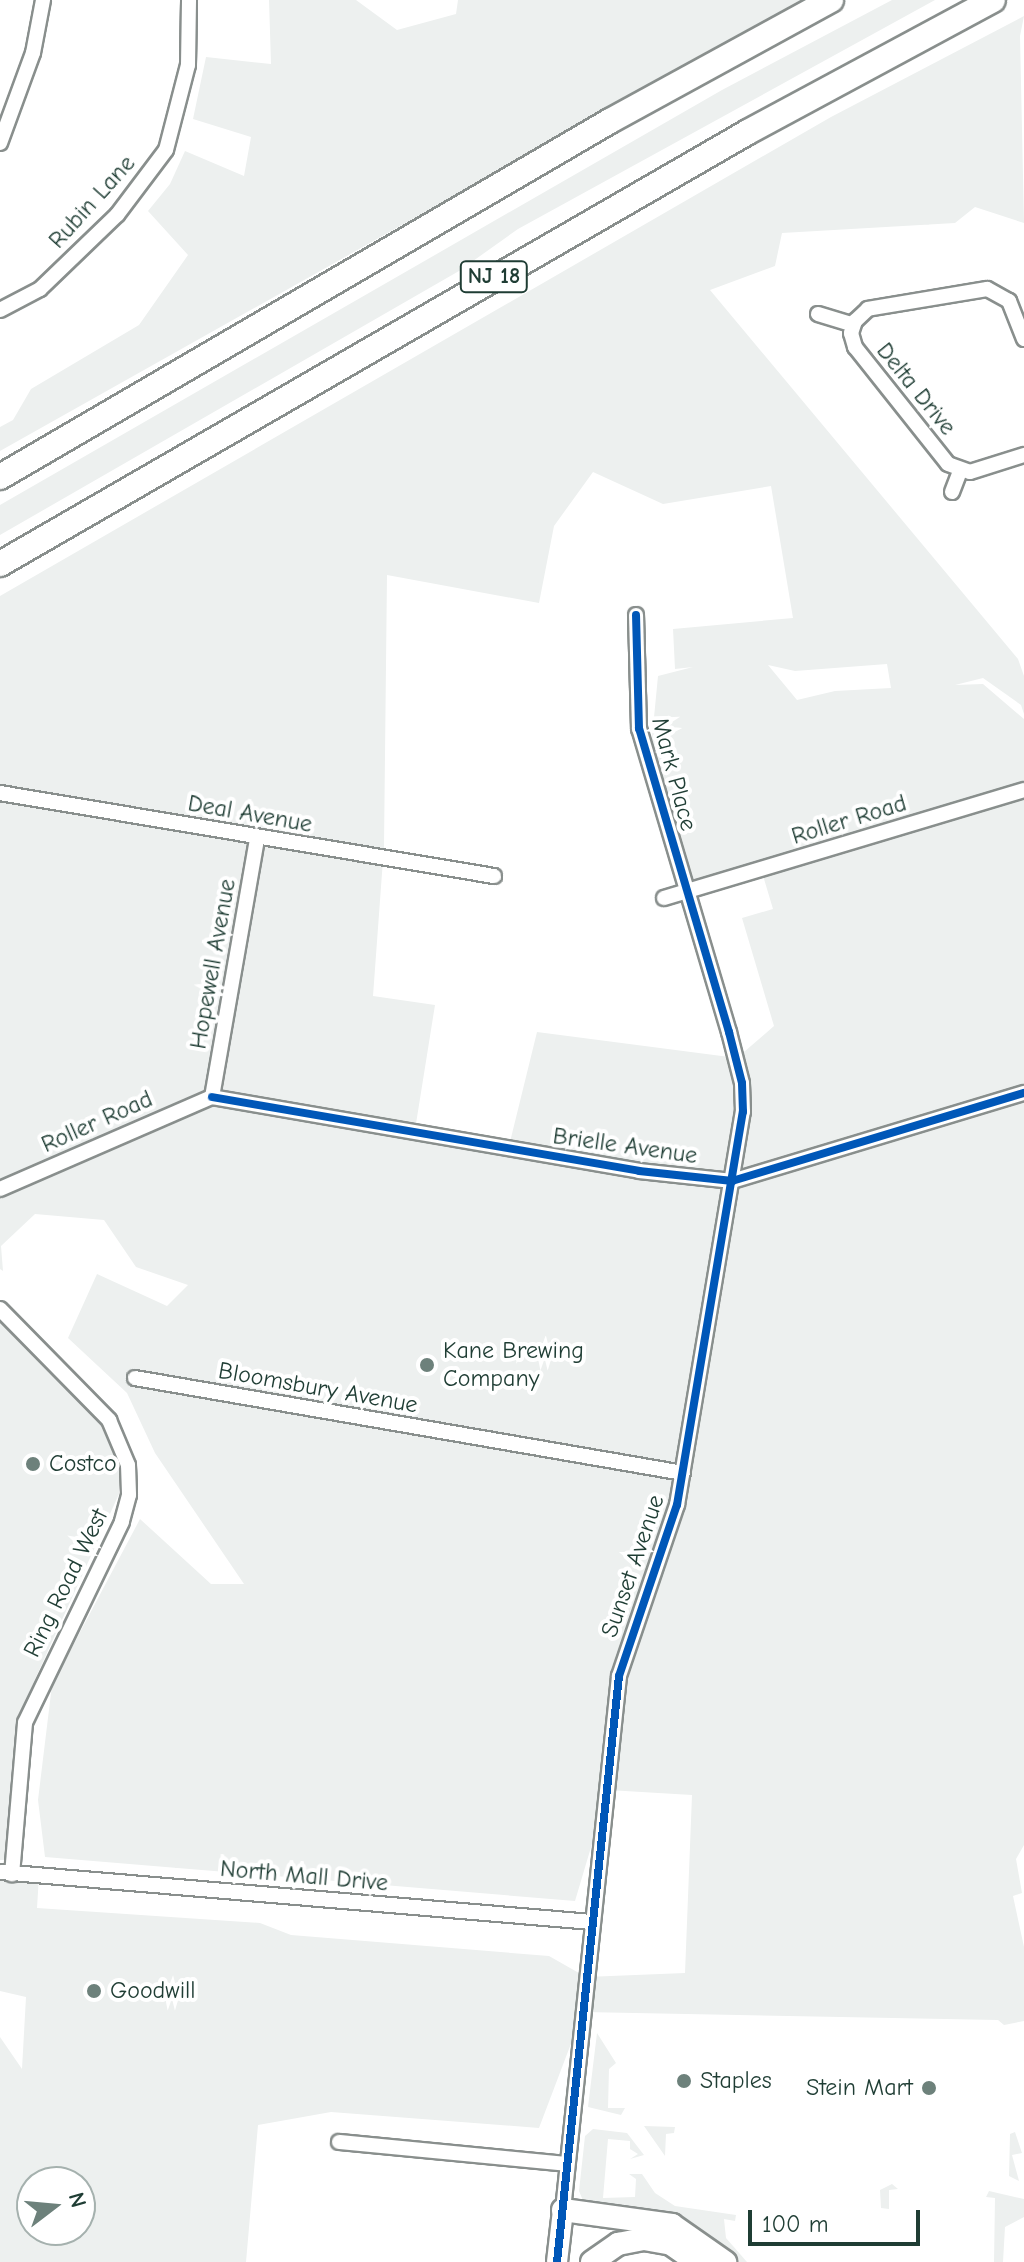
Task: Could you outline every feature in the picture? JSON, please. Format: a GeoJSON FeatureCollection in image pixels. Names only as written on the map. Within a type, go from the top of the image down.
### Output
{"type":"FeatureCollection","features":[{"type":"Feature","properties":{"kind":"highway"},"geometry":{"type":"LineString","coordinates":[[0,477],[610,121],[831,0]]}},
{"type":"Feature","properties":{"kind":"highway","name":"NJ 18"},"geometry":{"type":"LineString","coordinates":[[0,564],[734,139],[993,0]]}},
{"type":"Feature","properties":{"kind":"main road"},"geometry":{"type":"LineString","coordinates":[[563,2210],[672,2225],[725,2262]]}},
{"type":"Feature","properties":{"kind":"main road"},"geometry":{"type":"LineString","coordinates":[[592,2262],[618,2244],[644,2239],[671,2244],[697,2262]]}},
{"type":"Feature","properties":{"kind":"street"},"geometry":{"type":"LineString","coordinates":[[0,143],[33,53],[43,0]]}},
{"type":"Feature","properties":{"kind":"street","name":"Rubin Lane"},"geometry":{"type":"LineString","coordinates":[[0,310],[40,289],[117,215],[166,150],[188,65],[189,0]]}},
{"type":"Feature","properties":{"kind":"street","name":"Delta Drive"},"geometry":{"type":"LineString","coordinates":[[960,471],[948,464],[855,347],[853,325],[868,309],[987,289],[1009,301],[1024,339]]}},
{"type":"Feature","properties":{"kind":"street"},"geometry":{"type":"LineString","coordinates":[[818,314],[853,325]]}},
{"type":"Feature","properties":{"kind":"street"},"geometry":{"type":"LineString","coordinates":[[952,492],[960,471],[1024,455]]}},
{"type":"Feature","properties":{"kind":"street","name":"Mark Place"},"geometry":{"type":"LineString","coordinates":[[636,615],[639,729],[687,892]]}},
{"type":"Feature","properties":{"kind":"street","name":"Roller Road"},"geometry":{"type":"LineString","coordinates":[[664,898],[1024,790]]}},
{"type":"Feature","properties":{"kind":"street","name":"Deal Avenue"},"geometry":{"type":"LineString","coordinates":[[0,793],[494,876]]}},
{"type":"Feature","properties":{"kind":"street","name":"Hopewell Avenue"},"geometry":{"type":"LineString","coordinates":[[212,1097],[257,838]]}},
{"type":"Feature","properties":{"kind":"street","name":"Sunset Avenue"},"geometry":{"type":"LineString","coordinates":[[557,2262],[619,1676],[663,1553],[683,1473],[732,1181],[742,1083],[687,892]]}},
{"type":"Feature","properties":{"kind":"street","name":"Brielle Avenue"},"geometry":{"type":"LineString","coordinates":[[212,1097],[639,1171],[732,1181],[1024,1093]]}},
{"type":"Feature","properties":{"kind":"street","name":"Roller Road"},"geometry":{"type":"LineString","coordinates":[[0,1189],[212,1097]]}},
{"type":"Feature","properties":{"kind":"street","name":"Ring Road West"},"geometry":{"type":"LineString","coordinates":[[0,1309],[109,1420],[128,1465],[129,1495],[122,1522],[25,1723],[6,1873]]}},
{"type":"Feature","properties":{"kind":"street","name":"Bloomsbury Avenue"},"geometry":{"type":"LineString","coordinates":[[135,1378],[683,1473]]}},
{"type":"Feature","properties":{"kind":"street","name":"North Mall Drive"},"geometry":{"type":"LineString","coordinates":[[6,1873],[592,1922]]}},
{"type":"Feature","properties":{"kind":"street"},"geometry":{"type":"LineString","coordinates":[[339,2142],[567,2164]]}},
{"type":"Feature","properties":{"kind":"shaded area"},"geometry":{"type":"Polygon","coordinates":[[[269,0],[356,0],[397,30],[456,14],[458,0],[802,0],[0,451],[0,427],[13,420],[31,389],[139,325],[188,255],[148,211],[170,184],[185,151],[244,176],[251,137],[193,119],[206,57],[271,64],[269,0]]]}},
{"type":"Feature","properties":{"kind":"shaded area"},"geometry":{"type":"Polygon","coordinates":[[[892,0],[935,0],[518,229],[459,271],[0,535],[0,505],[722,90],[892,0]]]}},
{"type":"Feature","properties":{"kind":"shaded area"},"geometry":{"type":"Polygon","coordinates":[[[1024,16],[1020,36],[1024,223],[975,207],[955,223],[782,233],[775,266],[710,290],[1018,659],[1024,676],[1024,714],[1021,705],[983,678],[955,685],[983,684],[1024,719],[1024,1845],[1016,1859],[1022,1893],[1013,1896],[1024,1947],[1024,2021],[1004,2025],[998,2020],[583,2012],[539,2128],[331,2112],[258,2125],[246,2262],[0,2262],[0,2037],[22,2069],[26,1997],[0,1991],[0,1873],[39,1876],[37,1908],[260,1923],[291,1935],[549,1956],[586,1977],[685,1973],[692,1795],[608,1790],[575,1901],[45,1857],[38,1800],[52,1685],[140,1519],[211,1584],[244,1584],[155,1453],[127,1393],[68,1338],[97,1274],[167,1306],[188,1285],[136,1267],[104,1220],[35,1214],[1,1246],[3,1271],[0,1269],[0,596],[831,117],[1024,16]],[[593,472],[554,526],[539,603],[387,575],[384,846],[373,996],[435,1005],[415,1130],[509,1146],[537,1032],[737,1058],[774,1026],[742,918],[773,909],[761,869],[687,893],[649,769],[658,676],[693,667],[675,669],[673,629],[793,618],[771,486],[663,504],[593,472]],[[887,664],[795,671],[768,665],[797,700],[835,691],[891,688],[887,664]]]}},
{"type":"Feature","properties":{"kind":"shaded area"},"geometry":{"type":"Polygon","coordinates":[[[0,1323],[101,1426],[119,1466],[119,1494],[17,1719],[5,1860],[0,1860],[0,1323]]]}},
{"type":"Feature","properties":{"kind":"shaded area"},"geometry":{"type":"Polygon","coordinates":[[[597,2033],[616,2063],[609,2069],[608,2108],[625,2108],[621,2115],[588,2107],[597,2033]]]}},
{"type":"Feature","properties":{"kind":"shaded area"},"geometry":{"type":"Polygon","coordinates":[[[644,2126],[675,2127],[674,2133],[666,2134],[665,2156],[644,2126]]]}},
{"type":"Feature","properties":{"kind":"shaded area"},"geometry":{"type":"Polygon","coordinates":[[[593,2129],[627,2133],[644,2155],[630,2159],[638,2154],[630,2149],[630,2141],[608,2139],[603,2198],[635,2197],[636,2179],[629,2174],[642,2174],[655,2193],[675,2206],[736,2215],[735,2221],[724,2219],[726,2238],[747,2262],[737,2262],[689,2224],[584,2203],[579,2191],[585,2136],[593,2129]]]}},
{"type":"Feature","properties":{"kind":"shaded area"},"geometry":{"type":"Polygon","coordinates":[[[1015,2132],[1022,2153],[1012,2155],[1019,2181],[1009,2176],[1010,2134],[1015,2132]]]}},
{"type":"Feature","properties":{"kind":"shaded area"},"geometry":{"type":"Polygon","coordinates":[[[892,2184],[898,2189],[889,2190],[889,2209],[881,2208],[880,2190],[892,2184]]]}},
{"type":"Feature","properties":{"kind":"shaded area"},"geometry":{"type":"Polygon","coordinates":[[[989,2191],[1024,2199],[1024,2217],[1005,2227],[1003,2262],[994,2262],[995,2198],[986,2197],[989,2191]]]}},
{"type":"Feature","properties":{"kind":"cycle path"},"geometry":{"type":"LineString","coordinates":[[557,2262],[619,1676],[677,1505],[743,1112],[742,1083],[729,1032],[639,729],[636,615]]}},
{"type":"Feature","properties":{"kind":"cycle path"},"geometry":{"type":"LineString","coordinates":[[212,1097],[639,1171],[732,1181],[1024,1093]]}},
{"type":"Feature","properties":{"kind":"place","name":"Kane Brewing Company"},"geometry":{"type":"Point","coordinates":[427,1365]}},
{"type":"Feature","properties":{"kind":"place","name":"Costco"},"geometry":{"type":"Point","coordinates":[33,1464]}},
{"type":"Feature","properties":{"kind":"place","name":"Goodwill"},"geometry":{"type":"Point","coordinates":[94,1991]}},
{"type":"Feature","properties":{"kind":"place","name":"Staples"},"geometry":{"type":"Point","coordinates":[684,2081]}},
{"type":"Feature","properties":{"kind":"place","name":"Stein Mart"},"geometry":{"type":"Point","coordinates":[929,2088]}}]}
